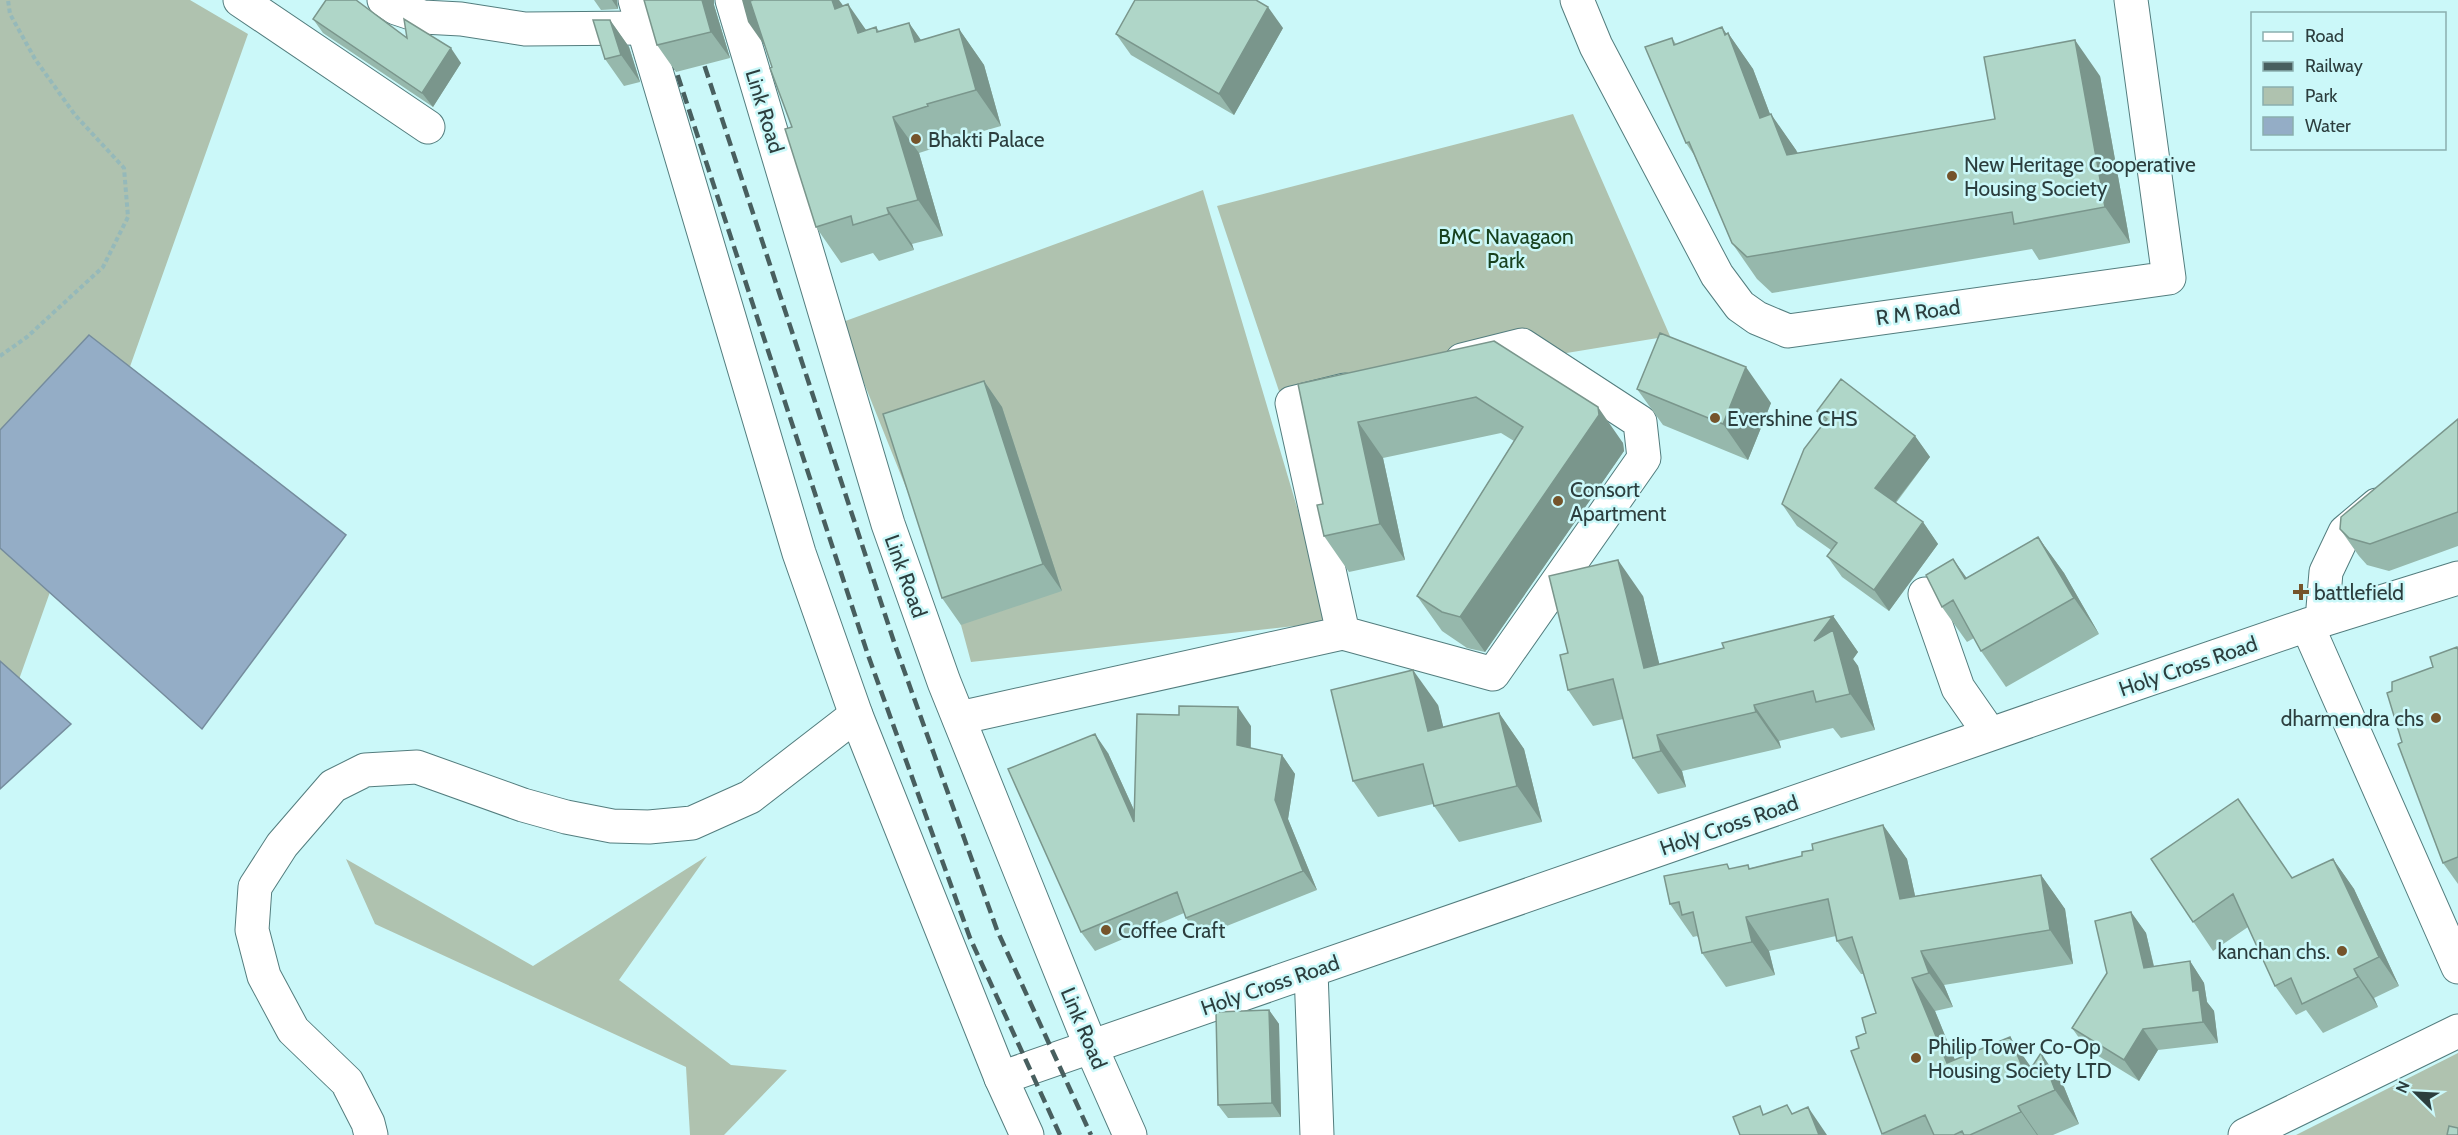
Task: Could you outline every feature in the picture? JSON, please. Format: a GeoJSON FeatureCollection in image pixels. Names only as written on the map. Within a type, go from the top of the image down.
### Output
{"type":"FeatureCollection","features":[{"type":"Feature","properties":{"kind":"street"},"geometry":{"type":"LineString","coordinates":[[240,0],[428,127]]}},
{"type":"Feature","properties":{"kind":"street"},"geometry":{"type":"LineString","coordinates":[[384,0],[396,8],[423,17],[461,19],[525,29],[639,14],[799,553],[856,715],[1001,1078],[1027,1135]]}},
{"type":"Feature","properties":{"kind":"street","name":"Link Road"},"geometry":{"type":"LineString","coordinates":[[732,0],[888,524],[958,718],[1091,1047],[1130,1135]]}},
{"type":"Feature","properties":{"kind":"street","name":"R M Road"},"geometry":{"type":"LineString","coordinates":[[1577,0],[1596,46],[1717,275],[1740,306],[1757,318],[1788,331],[2169,278],[2131,0]]}},
{"type":"Feature","properties":{"kind":"street"},"geometry":{"type":"LineString","coordinates":[[958,718],[1343,633],[1493,674],[1644,458],[1640,422],[1522,345],[1430,368]]}},
{"type":"Feature","properties":{"kind":"street"},"geometry":{"type":"LineString","coordinates":[[1343,633],[1292,403],[1373,383]]}},
{"type":"Feature","properties":{"kind":"street"},"geometry":{"type":"LineString","coordinates":[[2397,488],[2345,532],[2326,572],[2314,623],[2458,967]]}},
{"type":"Feature","properties":{"kind":"street","name":"Holy Cross Road"},"geometry":{"type":"LineString","coordinates":[[1001,1078],[1990,734],[2314,623],[2458,578]]}},
{"type":"Feature","properties":{"kind":"street"},"geometry":{"type":"LineString","coordinates":[[1925,594],[1958,688],[1990,734]]}},
{"type":"Feature","properties":{"kind":"street"},"geometry":{"type":"LineString","coordinates":[[371,1135],[368,1123],[347,1082],[293,1030],[264,976],[252,930],[255,886],[282,846],[333,786],[365,770],[417,767],[523,805],[566,817],[612,826],[649,827],[692,823],[750,797],[856,715]]}},
{"type":"Feature","properties":{"kind":"street"},"geometry":{"type":"LineString","coordinates":[[1311,971],[1317,1135]]}},
{"type":"Feature","properties":{"kind":"street"},"geometry":{"type":"LineString","coordinates":[[2246,1135],[2458,1031]]}},
{"type":"Feature","properties":{"kind":"path"},"geometry":{"type":"LineString","coordinates":[[0,356],[27,337],[103,267],[128,217],[124,168],[75,115],[35,58],[10,14],[8,0]]}},
{"type":"Feature","properties":{"kind":"green space"},"geometry":{"type":"Polygon","coordinates":[[[0,0],[190,0],[248,34],[0,733],[0,0]]]}},
{"type":"Feature","properties":{"kind":"green space","name":"BMC Navagaon Park"},"geometry":{"type":"Polygon","coordinates":[[[1573,114],[1670,336],[1282,400],[1217,206],[1573,114]]]}},
{"type":"Feature","properties":{"kind":"green space"},"geometry":{"type":"Polygon","coordinates":[[[1203,190],[1331,622],[971,662],[961,625],[840,323],[1203,190]]]}},
{"type":"Feature","properties":{"kind":"green space"},"geometry":{"type":"Polygon","coordinates":[[[707,856],[619,980],[731,1065],[787,1070],[724,1135],[690,1135],[686,1067],[375,924],[346,859],[533,966],[707,856]]]}},
{"type":"Feature","properties":{"kind":"green space"},"geometry":{"type":"Polygon","coordinates":[[[2458,1053],[2458,1135],[2296,1135],[2458,1053]]]}},
{"type":"Feature","properties":{"kind":"water"},"geometry":{"type":"Polygon","coordinates":[[[89,335],[346,535],[202,729],[0,548],[0,430],[89,335]]]}},
{"type":"Feature","properties":{"kind":"water"},"geometry":{"type":"Polygon","coordinates":[[[0,661],[71,724],[0,789],[0,661]]]}},
{"type":"Feature","properties":{"kind":"building"},"geometry":{"type":"Polygon","coordinates":[[[326,0],[356,0],[407,38],[404,19],[451,48],[422,93],[313,19],[326,0]]]}},
{"type":"Feature","properties":{"kind":"building"},"geometry":{"type":"Polygon","coordinates":[[[644,0],[702,0],[711,32],[657,45],[644,0]]]}},
{"type":"Feature","properties":{"kind":"building"},"geometry":{"type":"Polygon","coordinates":[[[832,0],[835,9],[848,4],[858,33],[876,27],[877,32],[909,23],[915,42],[959,29],[976,90],[927,104],[928,106],[893,117],[918,200],[887,208],[889,214],[853,225],[851,216],[816,227],[785,129],[792,127],[770,68],[772,67],[750,1],[832,0]]]}},
{"type":"Feature","properties":{"kind":"building"},"geometry":{"type":"Polygon","coordinates":[[[1135,0],[1256,0],[1268,7],[1219,94],[1116,34],[1135,0]]]}},
{"type":"Feature","properties":{"kind":"building"},"geometry":{"type":"Polygon","coordinates":[[[593,20],[610,20],[621,55],[605,59],[593,20]]]}},
{"type":"Feature","properties":{"kind":"building"},"geometry":{"type":"Polygon","coordinates":[[[1722,27],[1725,35],[1728,33],[1760,118],[1771,114],[1787,155],[1995,119],[1984,57],[2075,40],[2105,207],[2014,224],[2012,212],[1747,257],[1732,243],[1645,47],[1672,38],[1674,45],[1722,27]]]}},
{"type":"Feature","properties":{"kind":"building"},"geometry":{"type":"Polygon","coordinates":[[[1660,333],[1746,367],[1723,424],[1637,389],[1660,333]]]}},
{"type":"Feature","properties":{"kind":"building"},"geometry":{"type":"Polygon","coordinates":[[[1494,341],[1598,407],[1599,415],[1460,617],[1442,612],[1417,596],[1523,427],[1476,397],[1358,422],[1380,524],[1324,536],[1317,505],[1323,504],[1298,384],[1494,341]]]}},
{"type":"Feature","properties":{"kind":"building"},"geometry":{"type":"Polygon","coordinates":[[[1841,379],[1915,436],[1875,488],[1923,522],[1874,590],[1827,556],[1837,543],[1782,504],[1804,449],[1827,419],[1817,411],[1841,379]]]}},
{"type":"Feature","properties":{"kind":"building"},"geometry":{"type":"Polygon","coordinates":[[[984,381],[1043,564],[942,598],[883,414],[984,381]]]}},
{"type":"Feature","properties":{"kind":"building"},"geometry":{"type":"Polygon","coordinates":[[[2458,419],[2458,512],[2370,544],[2349,538],[2340,529],[2341,517],[2458,419]]]}},
{"type":"Feature","properties":{"kind":"building"},"geometry":{"type":"Polygon","coordinates":[[[2038,537],[2074,598],[1981,651],[1953,600],[1942,607],[1926,575],[1953,559],[1965,579],[2038,537]]]}},
{"type":"Feature","properties":{"kind":"building"},"geometry":{"type":"Polygon","coordinates":[[[1618,560],[1644,668],[1724,648],[1722,643],[1833,616],[1814,641],[1833,630],[1850,694],[1816,702],[1813,691],[1754,705],[1756,712],[1657,735],[1661,751],[1633,758],[1613,679],[1568,690],[1560,655],[1568,653],[1549,576],[1618,560]]]}},
{"type":"Feature","properties":{"kind":"building"},"geometry":{"type":"Polygon","coordinates":[[[2457,647],[2458,857],[2443,863],[2398,744],[2402,742],[2387,693],[2392,691],[2392,682],[2433,667],[2430,657],[2457,647]]]}},
{"type":"Feature","properties":{"kind":"building"},"geometry":{"type":"Polygon","coordinates":[[[1413,670],[1428,731],[1499,713],[1517,786],[1434,806],[1423,764],[1353,781],[1331,690],[1413,670]]]}},
{"type":"Feature","properties":{"kind":"building"},"geometry":{"type":"Polygon","coordinates":[[[1179,706],[1238,707],[1237,745],[1282,755],[1275,800],[1303,871],[1186,918],[1177,892],[1081,932],[1008,769],[1095,734],[1134,822],[1137,714],[1179,715],[1179,706]]]}},
{"type":"Feature","properties":{"kind":"building"},"geometry":{"type":"Polygon","coordinates":[[[2238,799],[2292,878],[2333,859],[2379,957],[2354,969],[2358,977],[2302,1004],[2291,978],[2275,986],[2233,894],[2193,922],[2151,859],[2238,799]]]}},
{"type":"Feature","properties":{"kind":"building"},"geometry":{"type":"Polygon","coordinates":[[[1883,825],[1900,899],[2041,875],[2050,930],[1921,951],[1929,973],[1912,978],[1947,1063],[2010,1037],[2026,1076],[2041,1053],[2055,1090],[2018,1106],[2021,1112],[1970,1135],[1964,1135],[1962,1131],[1954,1135],[1934,1135],[1925,1115],[1882,1134],[1851,1051],[1859,1048],[1856,1037],[1866,1033],[1862,1018],[1876,1013],[1852,937],[1837,941],[1828,899],[1746,917],[1752,942],[1702,953],[1693,912],[1682,915],[1679,902],[1670,904],[1664,876],[1727,864],[1729,869],[1748,865],[1749,869],[1802,856],[1802,852],[1813,850],[1812,844],[1883,825]]]}},
{"type":"Feature","properties":{"kind":"building"},"geometry":{"type":"Polygon","coordinates":[[[2131,912],[2144,968],[2190,961],[2193,991],[2199,990],[2203,1022],[2143,1029],[2124,1060],[2072,1028],[2107,973],[2095,921],[2131,912]]]}},
{"type":"Feature","properties":{"kind":"building"},"geometry":{"type":"Polygon","coordinates":[[[1269,1010],[1272,1103],[1218,1105],[1216,1012],[1269,1010]]]}},
{"type":"Feature","properties":{"kind":"building"},"geometry":{"type":"Polygon","coordinates":[[[1787,1105],[1792,1114],[1808,1107],[1819,1135],[1740,1135],[1733,1117],[1760,1106],[1763,1115],[1787,1105]]]}},
{"type":"Feature","properties":{"kind":"building"},"geometry":{"type":"Polygon","coordinates":[[[2449,1126],[2458,1128],[2458,1135],[2447,1135],[2449,1126]]]}},
{"type":"Feature","properties":{"kind":"railway"},"geometry":{"type":"LineString","coordinates":[[699,49],[895,645],[997,930],[1091,1135]]}},
{"type":"Feature","properties":{"kind":"railway"},"geometry":{"type":"LineString","coordinates":[[672,58],[868,655],[970,938],[1060,1135]]}},
{"type":"Feature","properties":{"kind":"place","name":"Bhakti Palace"},"geometry":{"type":"Point","coordinates":[916,139]}},
{"type":"Feature","properties":{"kind":"place","name":"New Heritage Cooperative Housing Society"},"geometry":{"type":"Point","coordinates":[1952,176]}},
{"type":"Feature","properties":{"kind":"place","name":"Evershine CHS"},"geometry":{"type":"Point","coordinates":[1715,418]}},
{"type":"Feature","properties":{"kind":"place","name":"Consort Apartment"},"geometry":{"type":"Point","coordinates":[1558,501]}},
{"type":"Feature","properties":{"kind":"place","name":"battlefield"},"geometry":{"type":"Point","coordinates":[2301,592]}},
{"type":"Feature","properties":{"kind":"place","name":"dharmendra chs"},"geometry":{"type":"Point","coordinates":[2436,718]}},
{"type":"Feature","properties":{"kind":"place","name":"Coffee Craft"},"geometry":{"type":"Point","coordinates":[1106,930]}},
{"type":"Feature","properties":{"kind":"place","name":"kanchan chs."},"geometry":{"type":"Point","coordinates":[2342,951]}},
{"type":"Feature","properties":{"kind":"place","name":"Philip Tower Co-Op Housing Society LTD"},"geometry":{"type":"Point","coordinates":[1916,1058]}}]}
